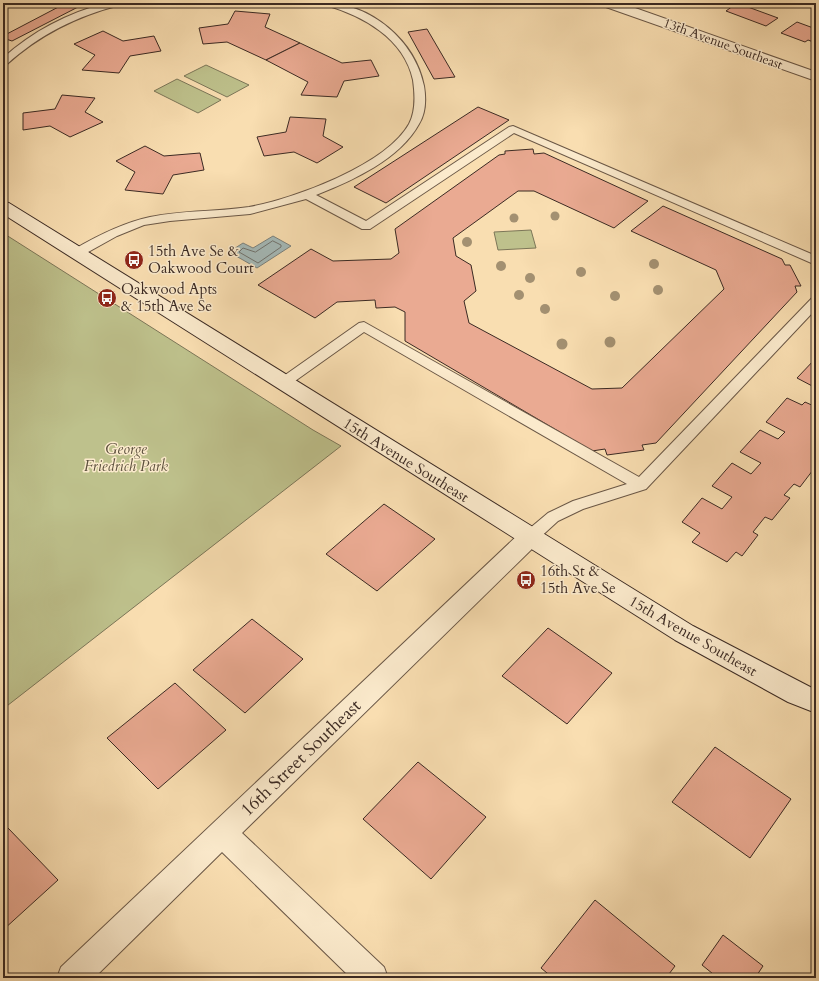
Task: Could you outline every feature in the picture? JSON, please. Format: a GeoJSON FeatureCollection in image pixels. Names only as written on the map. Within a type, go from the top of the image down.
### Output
{"type":"FeatureCollection","features":[{"type":"Feature","properties":{"kind":"street","name":"13th Avenue Southeast"},"geometry":{"type":"LineString","coordinates":[[608,3],[816,77]]}},
{"type":"Feature","properties":{"kind":"street","name":"15th Avenue Southeast"},"geometry":{"type":"LineString","coordinates":[[3,207],[529,538],[684,633],[797,694],[816,702]]}},
{"type":"Feature","properties":{"kind":"street","name":"16th Street Southeast"},"geometry":{"type":"LineString","coordinates":[[72,978],[529,538]]}},
{"type":"Feature","properties":{"kind":"street"},"geometry":{"type":"LineString","coordinates":[[223,834],[373,978]]}},
{"type":"Feature","properties":{"kind":"lane"},"geometry":{"type":"LineString","coordinates":[[3,63],[19,48],[37,35],[62,21],[97,8],[117,3]]}},
{"type":"Feature","properties":{"kind":"lane"},"geometry":{"type":"LineString","coordinates":[[76,253],[120,230],[150,220],[230,213],[286,202],[307,195],[333,185],[363,169],[386,154],[406,137],[415,122],[420,104],[421,88],[416,72],[409,58],[392,35],[378,24],[329,3]]}},
{"type":"Feature","properties":{"kind":"lane"},"geometry":{"type":"LineString","coordinates":[[307,195],[366,226],[513,130],[816,261]]}},
{"type":"Feature","properties":{"kind":"lane"},"geometry":{"type":"LineString","coordinates":[[529,538],[553,517],[578,505],[640,485],[816,301]]}},
{"type":"Feature","properties":{"kind":"lane"},"geometry":{"type":"LineString","coordinates":[[283,383],[364,326],[640,485]]}},
{"type":"Feature","properties":{"kind":"green space"},"geometry":{"type":"Polygon","coordinates":[[[206,65],[249,85],[227,97],[184,76],[206,65]]]}},
{"type":"Feature","properties":{"kind":"green space"},"geometry":{"type":"Polygon","coordinates":[[[177,79],[221,100],[198,113],[154,91],[177,79]]]}},
{"type":"Feature","properties":{"kind":"green space"},"geometry":{"type":"Polygon","coordinates":[[[531,230],[536,248],[498,250],[494,232],[531,230]]]}},
{"type":"Feature","properties":{"kind":"green space","name":"George Friedrich Park"},"geometry":{"type":"Polygon","coordinates":[[[3,233],[313,430],[341,446],[3,709],[3,233]]]}},
{"type":"Feature","properties":{"kind":"water"},"geometry":{"type":"Polygon","coordinates":[[[273,236],[291,246],[257,268],[229,252],[243,243],[253,248],[273,236]]]}},
{"type":"Feature","properties":{"kind":"building"},"geometry":{"type":"Polygon","coordinates":[[[66,3],[78,7],[12,41],[3,38],[3,36],[66,3]]]}},
{"type":"Feature","properties":{"kind":"building"},"geometry":{"type":"Polygon","coordinates":[[[737,3],[778,18],[766,26],[726,11],[737,3]]]}},
{"type":"Feature","properties":{"kind":"building"},"geometry":{"type":"Polygon","coordinates":[[[235,11],[270,14],[265,27],[300,43],[266,60],[227,42],[203,44],[199,28],[228,24],[235,11]]]}},
{"type":"Feature","properties":{"kind":"building"},"geometry":{"type":"Polygon","coordinates":[[[797,22],[816,29],[816,43],[808,40],[805,42],[781,33],[797,22]]]}},
{"type":"Feature","properties":{"kind":"building"},"geometry":{"type":"Polygon","coordinates":[[[427,29],[455,77],[434,79],[408,32],[427,29]]]}},
{"type":"Feature","properties":{"kind":"building"},"geometry":{"type":"Polygon","coordinates":[[[103,31],[123,41],[154,36],[161,51],[130,56],[119,73],[82,70],[95,55],[74,44],[103,31]]]}},
{"type":"Feature","properties":{"kind":"building"},"geometry":{"type":"Polygon","coordinates":[[[300,43],[342,63],[371,60],[379,76],[344,81],[337,97],[301,95],[308,82],[266,60],[300,43]]]}},
{"type":"Feature","properties":{"kind":"building"},"geometry":{"type":"Polygon","coordinates":[[[62,95],[95,98],[85,112],[103,122],[70,137],[50,126],[23,130],[23,113],[55,109],[62,95]]]}},
{"type":"Feature","properties":{"kind":"building"},"geometry":{"type":"Polygon","coordinates":[[[478,107],[509,120],[386,203],[354,187],[478,107]]]}},
{"type":"Feature","properties":{"kind":"building"},"geometry":{"type":"Polygon","coordinates":[[[290,117],[326,119],[323,136],[343,147],[317,163],[294,152],[264,156],[257,137],[286,132],[290,117]]]}},
{"type":"Feature","properties":{"kind":"building"},"geometry":{"type":"Polygon","coordinates":[[[145,146],[164,156],[200,153],[204,170],[173,175],[163,194],[125,190],[135,172],[116,161],[145,146]]]}},
{"type":"Feature","properties":{"kind":"building"},"geometry":{"type":"Polygon","coordinates":[[[533,149],[534,154],[544,153],[648,201],[614,228],[534,191],[518,191],[453,238],[456,256],[471,265],[476,291],[464,301],[469,323],[592,389],[622,388],[724,289],[716,270],[631,231],[663,206],[782,259],[785,265],[790,265],[801,286],[795,286],[797,292],[656,443],[642,445],[644,450],[607,455],[605,449],[592,451],[405,341],[405,312],[395,307],[376,308],[375,300],[337,302],[315,318],[258,285],[311,249],[333,261],[391,259],[399,253],[395,229],[499,155],[505,154],[505,151],[533,149]]]}},
{"type":"Feature","properties":{"kind":"building"},"geometry":{"type":"Polygon","coordinates":[[[816,358],[816,388],[797,378],[816,358]]]}},
{"type":"Feature","properties":{"kind":"building"},"geometry":{"type":"Polygon","coordinates":[[[787,398],[802,405],[805,402],[816,407],[816,458],[813,462],[816,466],[800,487],[794,484],[784,495],[790,498],[772,520],[765,517],[753,532],[758,535],[742,556],[736,552],[727,562],[692,542],[700,533],[682,522],[702,498],[722,509],[732,497],[712,486],[732,463],[751,474],[761,463],[740,452],[760,430],[778,439],[785,432],[766,422],[787,398]]]}},
{"type":"Feature","properties":{"kind":"building"},"geometry":{"type":"Polygon","coordinates":[[[384,504],[435,539],[377,591],[326,554],[384,504]]]}},
{"type":"Feature","properties":{"kind":"building"},"geometry":{"type":"Polygon","coordinates":[[[252,619],[303,659],[245,713],[193,670],[252,619]]]}},
{"type":"Feature","properties":{"kind":"building"},"geometry":{"type":"Polygon","coordinates":[[[548,628],[612,673],[567,724],[502,676],[548,628]]]}},
{"type":"Feature","properties":{"kind":"building"},"geometry":{"type":"Polygon","coordinates":[[[175,683],[226,730],[158,789],[107,738],[175,683]]]}},
{"type":"Feature","properties":{"kind":"building"},"geometry":{"type":"Polygon","coordinates":[[[715,747],[791,799],[750,858],[672,802],[715,747]]]}},
{"type":"Feature","properties":{"kind":"building"},"geometry":{"type":"Polygon","coordinates":[[[418,762],[486,817],[431,879],[363,819],[418,762]]]}},
{"type":"Feature","properties":{"kind":"building"},"geometry":{"type":"Polygon","coordinates":[[[8,828],[58,880],[3,930],[3,832],[8,828]]]}},
{"type":"Feature","properties":{"kind":"building"},"geometry":{"type":"Polygon","coordinates":[[[595,900],[675,966],[666,978],[553,978],[541,968],[595,900]]]}},
{"type":"Feature","properties":{"kind":"building"},"geometry":{"type":"Polygon","coordinates":[[[723,935],[763,966],[755,978],[718,978],[702,965],[723,935]]]}},
{"type":"Feature","properties":{"kind":"place","name":"15th Ave Se & Oakwood Court"},"geometry":{"type":"Point","coordinates":[134,260]}},
{"type":"Feature","properties":{"kind":"place","name":"Oakwood Apts & 15th Ave Se"},"geometry":{"type":"Point","coordinates":[107,298]}},
{"type":"Feature","properties":{"kind":"place","name":"16th St & 15th Ave Se"},"geometry":{"type":"Point","coordinates":[526,580]}}]}
